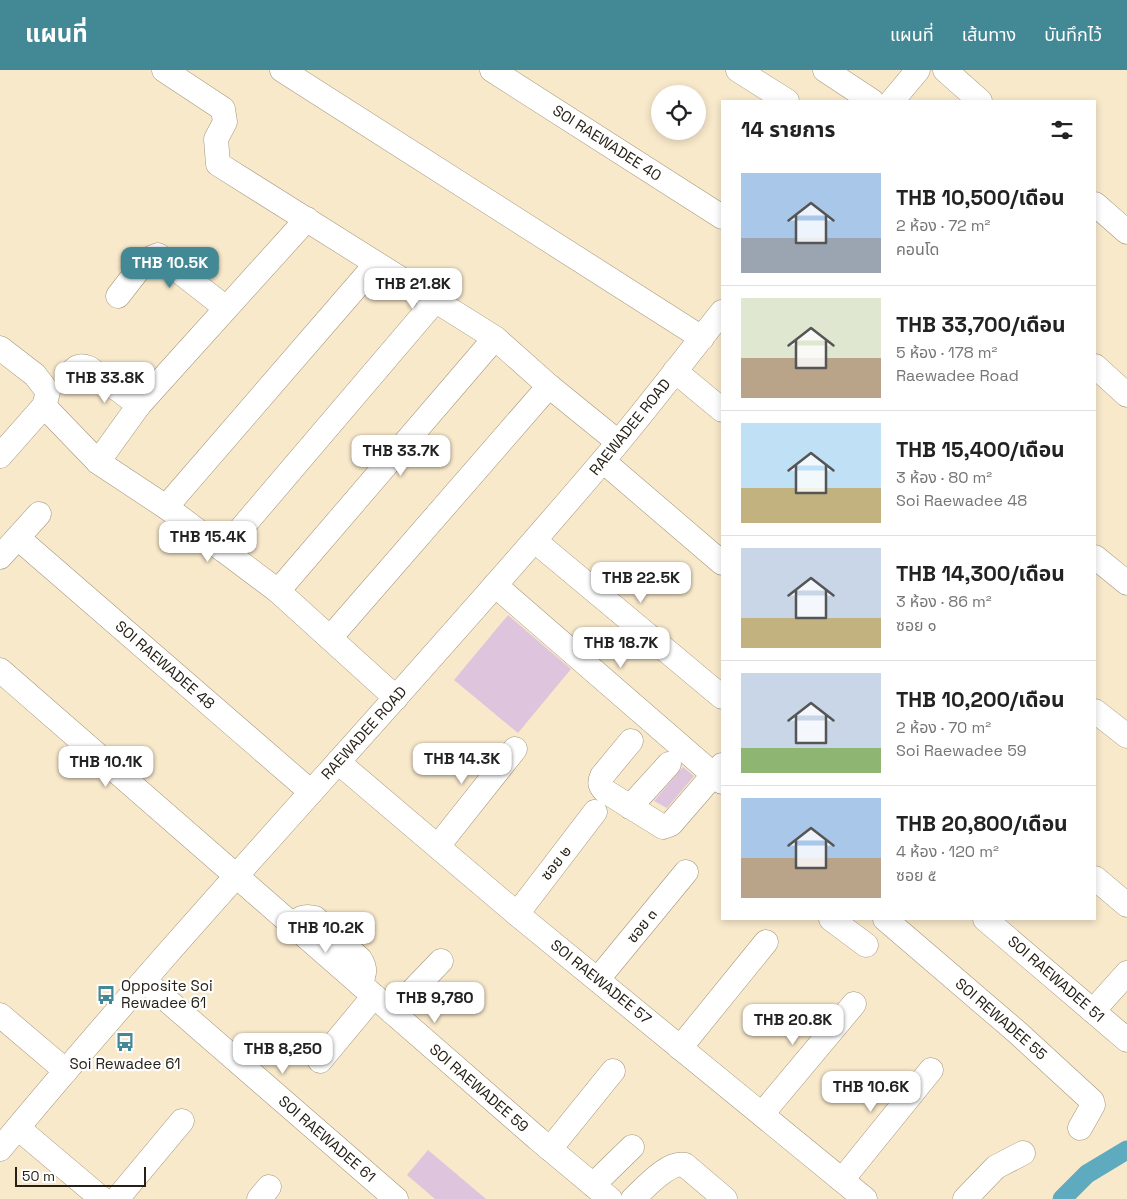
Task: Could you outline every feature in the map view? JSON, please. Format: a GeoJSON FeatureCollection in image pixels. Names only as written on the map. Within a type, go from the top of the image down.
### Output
{"type":"FeatureCollection","features":[{"type":"Feature","properties":{"kind":"street"},"geometry":{"type":"LineString","coordinates":[[164,70],[223,109],[224,122],[216,139],[218,164],[495,338],[549,386],[618,442]]}},
{"type":"Feature","properties":{"kind":"street"},"geometry":{"type":"LineString","coordinates":[[282,70],[702,338]]}},
{"type":"Feature","properties":{"kind":"street","name":"SOI RAEWADEE 40"},"geometry":{"type":"LineString","coordinates":[[492,70],[721,216]]}},
{"type":"Feature","properties":{"kind":"street"},"geometry":{"type":"LineString","coordinates":[[738,70],[785,100]]}},
{"type":"Feature","properties":{"kind":"street"},"geometry":{"type":"LineString","coordinates":[[825,70],[870,100]]}},
{"type":"Feature","properties":{"kind":"street"},"geometry":{"type":"LineString","coordinates":[[945,70],[979,100]]}},
{"type":"Feature","properties":{"kind":"street"},"geometry":{"type":"LineString","coordinates":[[893,100],[911,72]]}},
{"type":"Feature","properties":{"kind":"street"},"geometry":{"type":"LineString","coordinates":[[1096,205],[1127,232]]}},
{"type":"Feature","properties":{"kind":"street"},"geometry":{"type":"LineString","coordinates":[[98,462],[139,405],[307,219]]}},
{"type":"Feature","properties":{"kind":"street"},"geometry":{"type":"LineString","coordinates":[[118,296],[146,260],[158,255],[226,308]]}},
{"type":"Feature","properties":{"kind":"street"},"geometry":{"type":"LineString","coordinates":[[166,507],[376,264]]}},
{"type":"Feature","properties":{"kind":"street"},"geometry":{"type":"LineString","coordinates":[[223,550],[435,301]]}},
{"type":"Feature","properties":{"kind":"street","name":"RAEWADEE ROAD"},"geometry":{"type":"LineString","coordinates":[[5,1141],[144,981],[535,540],[603,461],[721,313]]}},
{"type":"Feature","properties":{"kind":"street"},"geometry":{"type":"LineString","coordinates":[[278,591],[495,338]]}},
{"type":"Feature","properties":{"kind":"street"},"geometry":{"type":"LineString","coordinates":[[0,348],[35,375],[48,392],[44,406],[0,456]]}},
{"type":"Feature","properties":{"kind":"street"},"geometry":{"type":"LineString","coordinates":[[69,374],[81,365],[89,368],[139,405]]}},
{"type":"Feature","properties":{"kind":"street"},"geometry":{"type":"LineString","coordinates":[[1096,367],[1127,395]]}},
{"type":"Feature","properties":{"kind":"street"},"geometry":{"type":"LineString","coordinates":[[675,371],[721,409]]}},
{"type":"Feature","properties":{"kind":"street"},"geometry":{"type":"LineString","coordinates":[[330,638],[549,386]]}},
{"type":"Feature","properties":{"kind":"street"},"geometry":{"type":"LineString","coordinates":[[44,406],[98,462],[166,507],[278,591],[396,698]]}},
{"type":"Feature","properties":{"kind":"street"},"geometry":{"type":"LineString","coordinates":[[603,461],[721,562]]}},
{"type":"Feature","properties":{"kind":"street"},"geometry":{"type":"LineString","coordinates":[[0,557],[39,514]]}},
{"type":"Feature","properties":{"kind":"street","name":"SOI RAEWADEE 48"},"geometry":{"type":"LineString","coordinates":[[18,538],[311,792]]}},
{"type":"Feature","properties":{"kind":"street"},"geometry":{"type":"LineString","coordinates":[[535,540],[721,696]]}},
{"type":"Feature","properties":{"kind":"street"},"geometry":{"type":"LineString","coordinates":[[1096,558],[1127,584]]}},
{"type":"Feature","properties":{"kind":"street"},"geometry":{"type":"LineString","coordinates":[[495,585],[720,774],[671,824],[666,827],[659,825],[605,791],[601,786],[602,776],[631,740]]}},
{"type":"Feature","properties":{"kind":"street","name":"SOI RAEWADEE 59"},"geometry":{"type":"LineString","coordinates":[[0,670],[392,1012],[602,1192]]}},
{"type":"Feature","properties":{"kind":"street"},"geometry":{"type":"LineString","coordinates":[[1096,712],[1127,736]]}},
{"type":"Feature","properties":{"kind":"street"},"geometry":{"type":"LineString","coordinates":[[438,846],[516,749]]}},
{"type":"Feature","properties":{"kind":"street","name":"SOI RAEWADEE 57"},"geometry":{"type":"LineString","coordinates":[[338,762],[517,914],[865,1199]]}},
{"type":"Feature","properties":{"kind":"street"},"geometry":{"type":"LineString","coordinates":[[630,807],[669,764]]}},
{"type":"Feature","properties":{"kind":"street","name":"ซอย ๒"},"geometry":{"type":"LineString","coordinates":[[517,914],[596,812]]}},
{"type":"Feature","properties":{"kind":"street","name":"ซอย ๓"},"geometry":{"type":"LineString","coordinates":[[598,979],[686,872]]}},
{"type":"Feature","properties":{"kind":"street"},"geometry":{"type":"LineString","coordinates":[[1096,879],[1127,905]]}},
{"type":"Feature","properties":{"kind":"street"},"geometry":{"type":"LineString","coordinates":[[832,920],[866,945]]}},
{"type":"Feature","properties":{"kind":"street","name":"SOI REWADEE 55"},"geometry":{"type":"LineString","coordinates":[[886,920],[1018,1033],[1092,1101],[1091,1111],[1080,1128]]}},
{"type":"Feature","properties":{"kind":"street","name":"SOI RAEWADEE 51"},"geometry":{"type":"LineString","coordinates":[[986,920],[1127,1040]]}},
{"type":"Feature","properties":{"kind":"street"},"geometry":{"type":"LineString","coordinates":[[680,1048],[766,942]]}},
{"type":"Feature","properties":{"kind":"street"},"geometry":{"type":"LineString","coordinates":[[392,1012],[440,961]]}},
{"type":"Feature","properties":{"kind":"street"},"geometry":{"type":"LineString","coordinates":[[1093,1011],[1127,973]]}},
{"type":"Feature","properties":{"kind":"street","name":"SOI RAEWADEE 61"},"geometry":{"type":"LineString","coordinates":[[144,981],[396,1199]]}},
{"type":"Feature","properties":{"kind":"street"},"geometry":{"type":"LineString","coordinates":[[320,1061],[367,990]]}},
{"type":"Feature","properties":{"kind":"street"},"geometry":{"type":"LineString","coordinates":[[762,1114],[854,1004]]}},
{"type":"Feature","properties":{"kind":"street"},"geometry":{"type":"LineString","coordinates":[[0,1015],[66,1071]]}},
{"type":"Feature","properties":{"kind":"street"},"geometry":{"type":"LineString","coordinates":[[842,1180],[931,1070]]}},
{"type":"Feature","properties":{"kind":"street"},"geometry":{"type":"LineString","coordinates":[[550,1149],[613,1071]]}},
{"type":"Feature","properties":{"kind":"street"},"geometry":{"type":"LineString","coordinates":[[117,1199],[182,1121]]}},
{"type":"Feature","properties":{"kind":"street"},"geometry":{"type":"LineString","coordinates":[[5,1141],[102,1199]]}},
{"type":"Feature","properties":{"kind":"street"},"geometry":{"type":"LineString","coordinates":[[602,1192],[632,1147]]}},
{"type":"Feature","properties":{"kind":"street"},"geometry":{"type":"LineString","coordinates":[[965,1199],[996,1167],[1023,1153]]}},
{"type":"Feature","properties":{"kind":"street"},"geometry":{"type":"LineString","coordinates":[[644,1196],[661,1173],[674,1164],[680,1163],[685,1165],[725,1199]]}},
{"type":"Feature","properties":{"kind":"building"},"geometry":{"type":"Polygon","coordinates":[[[508,615],[571,669],[518,733],[454,680],[508,615]]]}},
{"type":"Feature","properties":{"kind":"building"},"geometry":{"type":"Polygon","coordinates":[[[683,767],[694,776],[667,808],[654,801],[683,767]]]}},
{"type":"Feature","properties":{"kind":"building"},"geometry":{"type":"Polygon","coordinates":[[[428,1150],[486,1199],[435,1199],[407,1175],[428,1150]]]}},
{"type":"Feature","properties":{"kind":"waterway"},"geometry":{"type":"LineString","coordinates":[[1062,1199],[1087,1174],[1127,1150]]}},
{"type":"Feature","properties":{"kind":"place","name":"Opposite Soi Rewadee 61"},"geometry":{"type":"Point","coordinates":[106,995]}},
{"type":"Feature","properties":{"kind":"place","name":"Soi Rewadee 61"},"geometry":{"type":"Point","coordinates":[125,1042]}}]}
